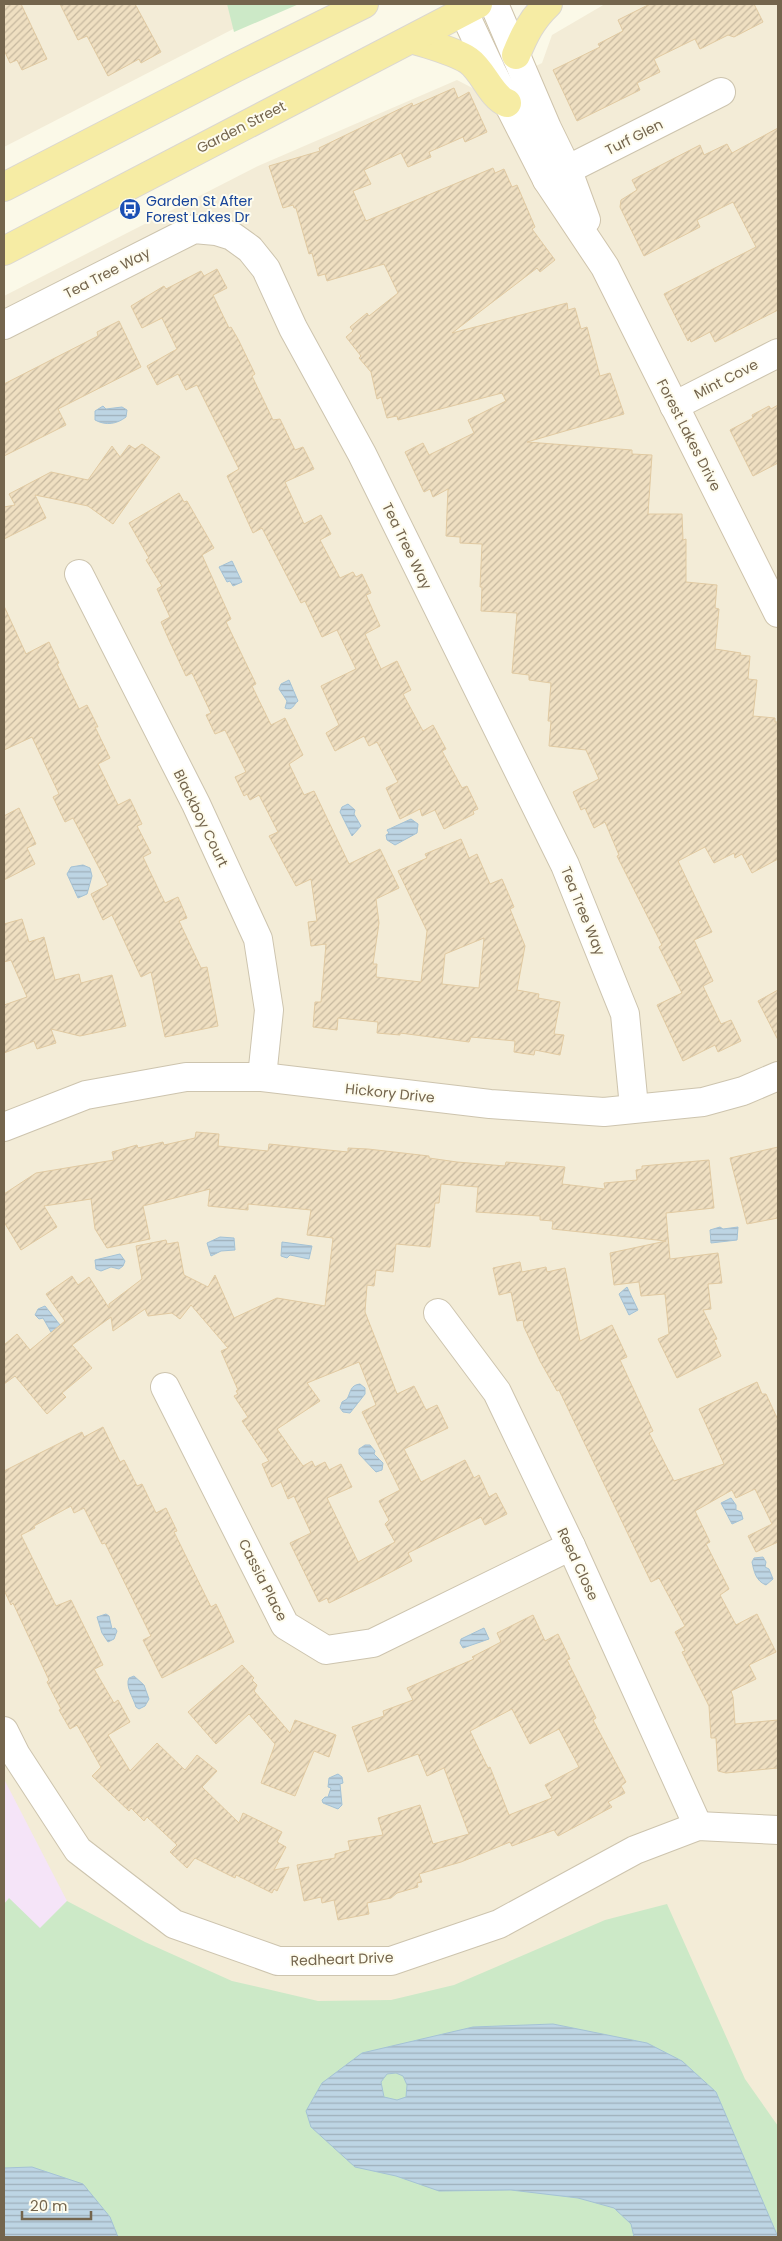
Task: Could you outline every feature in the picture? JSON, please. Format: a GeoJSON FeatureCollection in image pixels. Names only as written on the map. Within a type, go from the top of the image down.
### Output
{"type":"FeatureCollection","features":[{"type":"Feature","properties":{"kind":"main road"},"geometry":{"type":"LineString","coordinates":[[4,187],[226,72],[364,4]]}},
{"type":"Feature","properties":{"kind":"main road"},"geometry":{"type":"LineString","coordinates":[[516,55],[527,29],[548,4]]}},
{"type":"Feature","properties":{"kind":"main road","name":"Garden Street"},"geometry":{"type":"LineString","coordinates":[[4,251],[412,39],[467,6]]}},
{"type":"Feature","properties":{"kind":"main road"},"geometry":{"type":"LineString","coordinates":[[412,39],[468,60],[484,76],[500,100],[507,103]]}},
{"type":"Feature","properties":{"kind":"street","name":"Forest Lakes Drive"},"geometry":{"type":"LineString","coordinates":[[494,4],[547,128],[557,175]]}},
{"type":"Feature","properties":{"kind":"street","name":"Forest Lakes Drive"},"geometry":{"type":"LineString","coordinates":[[467,6],[507,103],[557,175],[778,613]]}},
{"type":"Feature","properties":{"kind":"street","name":"Turf Glen"},"geometry":{"type":"LineString","coordinates":[[557,175],[721,92]]}},
{"type":"Feature","properties":{"kind":"street","name":"Tea Tree Way"},"geometry":{"type":"LineString","coordinates":[[4,325],[194,229],[232,236],[250,249],[266,270],[293,328],[362,454],[565,865],[624,1014],[634,1107]]}},
{"type":"Feature","properties":{"kind":"street","name":"Mint Cove"},"geometry":{"type":"LineString","coordinates":[[674,406],[778,353]]}},
{"type":"Feature","properties":{"kind":"street","name":"Blackboy Court"},"geometry":{"type":"LineString","coordinates":[[79,574],[196,804],[258,939],[269,1010],[262,1077]]}},
{"type":"Feature","properties":{"kind":"street","name":"Hickory Drive"},"geometry":{"type":"LineString","coordinates":[[4,1127],[86,1095],[186,1077],[262,1077],[490,1104],[604,1112],[634,1107],[703,1102],[743,1091],[778,1076]]}},
{"type":"Feature","properties":{"kind":"street","name":"Reed Close"},"geometry":{"type":"LineString","coordinates":[[438,1314],[497,1392],[571,1546],[698,1826]]}},
{"type":"Feature","properties":{"kind":"street","name":"Cassia Place"},"geometry":{"type":"LineString","coordinates":[[165,1387],[285,1625],[326,1650],[373,1643],[571,1546]]}},
{"type":"Feature","properties":{"kind":"street","name":"Redheart Drive"},"geometry":{"type":"LineString","coordinates":[[4,1731],[16,1755],[78,1850],[174,1924],[278,1961],[391,1961],[498,1924],[635,1850],[698,1826],[778,1830]]}},
{"type":"Feature","properties":{"kind":"shaded area"},"geometry":{"type":"Polygon","coordinates":[[[4,4],[230,4],[239,26],[4,147],[4,4]]]}},
{"type":"Feature","properties":{"kind":"shaded area"},"geometry":{"type":"Polygon","coordinates":[[[605,4],[778,4],[778,2237],[4,2237],[4,296],[258,166],[457,80],[482,93],[542,63],[552,35],[605,4]]]}},
{"type":"Feature","properties":{"kind":"shaded area"},"geometry":{"type":"Polygon","coordinates":[[[4,1779],[67,1901],[4,1966],[4,1779]]]}},
{"type":"Feature","properties":{"kind":"green space"},"geometry":{"type":"Polygon","coordinates":[[[227,4],[299,4],[234,32],[227,4]]]}},
{"type":"Feature","properties":{"kind":"green space"},"geometry":{"type":"Polygon","coordinates":[[[9,1898],[40,1928],[67,1901],[145,1942],[232,1981],[318,2001],[391,2000],[454,1985],[605,1920],[667,1904],[745,2079],[778,2126],[778,2237],[4,2237],[4,1904],[9,1898]]]}},
{"type":"Feature","properties":{"kind":"water"},"geometry":{"type":"Polygon","coordinates":[[[103,406],[106,409],[122,407],[127,410],[126,417],[111,423],[95,420],[95,411],[103,406]]]}},
{"type":"Feature","properties":{"kind":"water"},"geometry":{"type":"Polygon","coordinates":[[[232,561],[242,582],[233,586],[230,581],[227,582],[219,567],[232,561]]]}},
{"type":"Feature","properties":{"kind":"water"},"geometry":{"type":"Polygon","coordinates":[[[289,680],[298,701],[288,709],[285,708],[287,701],[279,689],[281,684],[289,680]]]}},
{"type":"Feature","properties":{"kind":"water"},"geometry":{"type":"Polygon","coordinates":[[[348,804],[355,810],[354,814],[361,826],[352,836],[340,812],[342,807],[348,804]]]}},
{"type":"Feature","properties":{"kind":"water"},"geometry":{"type":"Polygon","coordinates":[[[411,819],[418,824],[417,833],[395,845],[387,840],[386,835],[389,833],[387,830],[411,819]]]}},
{"type":"Feature","properties":{"kind":"water"},"geometry":{"type":"Polygon","coordinates":[[[83,865],[90,868],[92,876],[87,894],[78,898],[67,874],[71,867],[83,865]]]}},
{"type":"Feature","properties":{"kind":"water"},"geometry":{"type":"Polygon","coordinates":[[[720,1227],[723,1229],[738,1227],[737,1240],[711,1243],[710,1230],[720,1227]]]}},
{"type":"Feature","properties":{"kind":"water"},"geometry":{"type":"Polygon","coordinates":[[[220,1237],[234,1238],[235,1250],[221,1251],[211,1256],[207,1243],[220,1237]]]}},
{"type":"Feature","properties":{"kind":"water"},"geometry":{"type":"Polygon","coordinates":[[[282,1242],[312,1246],[309,1259],[290,1255],[287,1258],[281,1256],[282,1242]]]}},
{"type":"Feature","properties":{"kind":"water"},"geometry":{"type":"Polygon","coordinates":[[[120,1254],[125,1261],[119,1269],[111,1267],[101,1271],[96,1269],[95,1260],[120,1254]]]}},
{"type":"Feature","properties":{"kind":"water"},"geometry":{"type":"Polygon","coordinates":[[[627,1287],[638,1310],[629,1315],[619,1294],[627,1287]]]}},
{"type":"Feature","properties":{"kind":"water"},"geometry":{"type":"Polygon","coordinates":[[[45,1306],[60,1325],[57,1330],[51,1332],[43,1318],[39,1319],[35,1315],[38,1309],[45,1306]]]}},
{"type":"Feature","properties":{"kind":"water"},"geometry":{"type":"Polygon","coordinates":[[[360,1384],[365,1388],[365,1394],[350,1413],[343,1412],[340,1408],[342,1402],[347,1399],[353,1387],[360,1384]]]}},
{"type":"Feature","properties":{"kind":"water"},"geometry":{"type":"Polygon","coordinates":[[[365,1445],[370,1445],[375,1451],[374,1454],[383,1463],[382,1470],[376,1472],[359,1454],[359,1449],[365,1445]]]}},
{"type":"Feature","properties":{"kind":"water"},"geometry":{"type":"Polygon","coordinates":[[[731,1498],[736,1505],[736,1510],[741,1512],[743,1519],[732,1524],[721,1503],[731,1498]]]}},
{"type":"Feature","properties":{"kind":"water"},"geometry":{"type":"Polygon","coordinates":[[[763,1557],[766,1562],[765,1567],[769,1569],[773,1579],[766,1585],[758,1579],[752,1562],[754,1558],[763,1557]]]}},
{"type":"Feature","properties":{"kind":"water"},"geometry":{"type":"Polygon","coordinates":[[[106,1614],[109,1616],[112,1629],[115,1628],[117,1631],[114,1639],[108,1642],[102,1633],[97,1617],[106,1614]]]}},
{"type":"Feature","properties":{"kind":"water"},"geometry":{"type":"Polygon","coordinates":[[[484,1628],[489,1639],[463,1648],[460,1643],[461,1639],[484,1628]]]}},
{"type":"Feature","properties":{"kind":"water"},"geometry":{"type":"Polygon","coordinates":[[[134,1676],[144,1685],[149,1699],[145,1706],[139,1709],[136,1707],[128,1684],[129,1678],[134,1676]]]}},
{"type":"Feature","properties":{"kind":"water"},"geometry":{"type":"Polygon","coordinates":[[[338,1774],[342,1777],[343,1783],[340,1784],[342,1805],[338,1809],[323,1803],[322,1800],[328,1797],[331,1788],[328,1787],[329,1778],[338,1774]]]}},
{"type":"Feature","properties":{"kind":"water"},"geometry":{"type":"Polygon","coordinates":[[[553,2024],[647,2043],[682,2061],[716,2092],[778,2237],[634,2237],[631,2224],[614,2208],[578,2198],[511,2190],[439,2191],[396,2176],[355,2167],[311,2127],[306,2111],[322,2083],[362,2053],[473,2027],[553,2024]],[[396,2073],[387,2074],[381,2082],[384,2097],[397,2100],[406,2097],[407,2085],[403,2076],[396,2073]]]}},
{"type":"Feature","properties":{"kind":"water"},"geometry":{"type":"Polygon","coordinates":[[[32,2167],[83,2184],[110,2217],[118,2237],[4,2237],[4,2168],[32,2167]]]}},
{"type":"Feature","properties":{"kind":"building"},"geometry":{"type":"Polygon","coordinates":[[[4,4],[21,4],[47,59],[22,70],[17,60],[10,63],[4,50],[4,4]]]}},
{"type":"Feature","properties":{"kind":"building"},"geometry":{"type":"Polygon","coordinates":[[[60,4],[135,4],[161,52],[141,63],[139,59],[108,76],[87,36],[78,40],[60,4]]]}},
{"type":"Feature","properties":{"kind":"building"},"geometry":{"type":"Polygon","coordinates":[[[650,4],[754,4],[763,22],[734,37],[728,35],[700,49],[695,39],[654,59],[660,72],[637,83],[640,90],[577,121],[553,70],[600,47],[598,44],[623,31],[618,20],[650,4]]]}},
{"type":"Feature","properties":{"kind":"building"},"geometry":{"type":"Polygon","coordinates":[[[454,88],[458,98],[469,92],[487,132],[465,142],[463,137],[429,152],[431,157],[408,167],[401,153],[364,170],[371,184],[353,191],[366,221],[493,168],[495,173],[504,169],[512,187],[517,185],[535,227],[532,229],[555,260],[540,272],[537,268],[452,333],[567,303],[568,310],[575,308],[581,329],[587,327],[600,376],[610,373],[624,414],[527,442],[632,450],[632,454],[652,455],[648,514],[682,514],[683,540],[686,539],[686,582],[717,585],[715,608],[719,609],[715,649],[750,656],[748,679],[757,680],[753,716],[775,718],[775,722],[778,722],[778,859],[752,873],[742,854],[735,858],[734,853],[714,863],[705,847],[678,861],[712,932],[694,940],[713,981],[703,986],[721,1024],[731,1020],[741,1041],[718,1052],[715,1045],[683,1061],[657,1005],[682,993],[659,947],[662,945],[617,856],[619,855],[605,822],[594,828],[585,808],[581,810],[573,792],[599,779],[586,750],[549,746],[551,721],[548,721],[551,683],[529,680],[529,675],[512,673],[517,613],[481,611],[482,544],[460,543],[460,537],[446,536],[448,489],[433,497],[430,489],[424,492],[405,452],[423,443],[429,455],[474,433],[468,420],[506,401],[502,393],[398,420],[397,416],[387,418],[381,397],[377,399],[371,372],[359,358],[361,356],[346,337],[353,331],[350,327],[367,313],[369,316],[398,293],[384,264],[327,281],[325,274],[318,276],[312,253],[309,254],[296,208],[293,205],[283,208],[269,166],[320,151],[319,148],[412,103],[413,106],[454,88]]]}},
{"type":"Feature","properties":{"kind":"building"},"geometry":{"type":"Polygon","coordinates":[[[778,128],[778,310],[715,342],[710,332],[691,342],[690,339],[688,341],[664,294],[756,247],[733,202],[697,220],[700,227],[644,256],[620,207],[621,200],[637,190],[632,180],[700,145],[704,155],[727,144],[732,153],[778,128]]]}},
{"type":"Feature","properties":{"kind":"building"},"geometry":{"type":"Polygon","coordinates":[[[217,269],[227,288],[213,295],[255,374],[252,376],[273,420],[280,419],[295,450],[303,447],[314,469],[285,482],[304,524],[321,515],[331,534],[320,540],[340,578],[353,572],[356,577],[362,574],[371,593],[366,595],[380,626],[365,634],[381,669],[397,661],[411,690],[403,694],[423,731],[433,725],[446,749],[442,751],[462,788],[467,786],[478,809],[473,811],[474,814],[444,829],[435,810],[422,816],[420,809],[400,819],[386,788],[398,782],[377,742],[369,746],[364,736],[335,751],[326,733],[339,725],[321,686],[356,669],[337,630],[322,637],[305,601],[301,603],[262,528],[253,533],[227,476],[239,469],[197,385],[186,390],[178,374],[157,385],[147,366],[177,349],[162,318],[142,328],[131,306],[164,286],[166,289],[201,271],[204,276],[217,269]]]}},
{"type":"Feature","properties":{"kind":"building"},"geometry":{"type":"Polygon","coordinates":[[[119,321],[141,367],[58,409],[66,425],[4,456],[4,384],[98,336],[97,332],[119,321]]]}},
{"type":"Feature","properties":{"kind":"building"},"geometry":{"type":"Polygon","coordinates":[[[778,405],[778,463],[753,476],[730,430],[753,418],[752,415],[769,406],[771,409],[778,405]]]}},
{"type":"Feature","properties":{"kind":"building"},"geometry":{"type":"Polygon","coordinates":[[[142,444],[160,457],[113,524],[88,506],[35,495],[46,518],[4,539],[4,507],[15,505],[9,494],[51,472],[88,480],[112,446],[120,457],[129,445],[135,449],[142,444]]]}},
{"type":"Feature","properties":{"kind":"building"},"geometry":{"type":"Polygon","coordinates":[[[179,493],[184,502],[187,501],[214,548],[202,555],[231,619],[226,622],[256,684],[252,686],[271,725],[285,718],[303,755],[289,764],[304,795],[314,791],[349,864],[380,849],[399,888],[376,899],[379,923],[373,964],[377,964],[376,977],[421,982],[427,931],[398,871],[427,858],[425,854],[461,839],[469,858],[477,854],[490,884],[502,879],[514,907],[510,909],[525,946],[517,990],[539,994],[538,998],[560,1002],[554,1034],[564,1035],[560,1055],[535,1050],[534,1055],[514,1052],[515,1041],[471,1037],[469,1042],[400,1033],[400,1035],[377,1033],[378,1022],[338,1018],[337,1030],[313,1027],[315,1002],[321,1002],[326,944],[311,946],[308,922],[317,921],[311,879],[296,886],[269,836],[278,832],[259,795],[250,800],[247,794],[244,796],[235,777],[246,772],[225,730],[215,734],[206,715],[211,713],[192,673],[186,676],[169,640],[161,622],[170,617],[157,589],[162,586],[146,560],[149,558],[129,523],[179,493]],[[484,938],[445,954],[442,984],[479,988],[484,938]]]}},
{"type":"Feature","properties":{"kind":"building"},"geometry":{"type":"Polygon","coordinates":[[[4,606],[26,654],[49,642],[59,663],[57,664],[79,709],[87,705],[110,758],[98,764],[118,805],[130,799],[142,824],[137,826],[151,853],[143,857],[165,903],[178,897],[187,918],[179,921],[201,968],[207,967],[218,1026],[165,1037],[151,972],[141,977],[112,915],[103,920],[91,894],[108,885],[73,818],[65,822],[53,797],[59,794],[32,737],[4,750],[4,606]]]}},
{"type":"Feature","properties":{"kind":"building"},"geometry":{"type":"Polygon","coordinates":[[[19,808],[36,844],[27,848],[35,864],[4,880],[4,816],[19,808]]]}},
{"type":"Feature","properties":{"kind":"building"},"geometry":{"type":"Polygon","coordinates":[[[22,919],[29,942],[44,937],[55,980],[79,974],[81,983],[112,975],[126,1026],[80,1036],[51,1029],[56,1043],[37,1049],[34,1041],[4,1053],[4,1005],[27,997],[11,960],[4,962],[4,924],[22,919]]]}},
{"type":"Feature","properties":{"kind":"building"},"geometry":{"type":"Polygon","coordinates":[[[778,990],[778,1040],[758,1001],[778,990]]]}},
{"type":"Feature","properties":{"kind":"building"},"geometry":{"type":"Polygon","coordinates":[[[196,1132],[219,1134],[218,1146],[268,1151],[269,1144],[348,1152],[348,1148],[368,1149],[429,1156],[429,1158],[457,1162],[505,1166],[506,1162],[565,1167],[562,1184],[605,1189],[604,1183],[637,1180],[636,1170],[642,1169],[642,1166],[709,1160],[714,1208],[666,1213],[670,1259],[718,1253],[722,1283],[708,1284],[711,1309],[703,1310],[717,1339],[714,1340],[721,1356],[677,1378],[658,1339],[669,1334],[665,1294],[641,1296],[639,1282],[614,1285],[610,1253],[666,1241],[552,1229],[553,1221],[540,1220],[540,1216],[476,1212],[478,1187],[441,1184],[439,1203],[435,1203],[430,1247],[396,1244],[393,1272],[376,1270],[374,1286],[367,1285],[365,1312],[397,1394],[414,1386],[426,1410],[437,1405],[448,1428],[404,1449],[421,1482],[465,1460],[474,1478],[479,1475],[489,1497],[496,1493],[507,1514],[485,1525],[481,1517],[408,1553],[412,1561],[374,1581],[329,1603],[327,1598],[319,1602],[290,1543],[311,1533],[294,1496],[288,1499],[281,1482],[272,1487],[262,1464],[269,1461],[242,1421],[248,1417],[234,1396],[238,1394],[236,1391],[238,1390],[221,1351],[228,1348],[191,1305],[180,1319],[172,1313],[148,1316],[145,1309],[113,1331],[111,1317],[72,1345],[92,1368],[62,1393],[66,1397],[47,1414],[15,1376],[4,1384],[4,1345],[17,1334],[30,1350],[65,1321],[46,1294],[72,1276],[78,1285],[89,1277],[109,1308],[109,1304],[142,1279],[136,1246],[166,1240],[167,1244],[178,1242],[184,1275],[208,1287],[215,1275],[234,1318],[277,1298],[325,1306],[333,1238],[307,1235],[311,1210],[248,1204],[248,1210],[208,1206],[210,1189],[143,1206],[150,1239],[107,1248],[95,1229],[91,1199],[44,1206],[57,1227],[21,1250],[4,1222],[4,1194],[36,1173],[114,1160],[112,1152],[137,1145],[138,1148],[163,1142],[164,1145],[195,1138],[196,1132]],[[359,1362],[307,1383],[320,1401],[277,1429],[303,1466],[312,1461],[315,1467],[325,1462],[329,1470],[341,1464],[352,1487],[327,1498],[358,1562],[395,1542],[385,1524],[389,1520],[379,1501],[400,1490],[362,1412],[376,1405],[359,1362]]]}},
{"type":"Feature","properties":{"kind":"building"},"geometry":{"type":"Polygon","coordinates":[[[778,1147],[778,1218],[747,1224],[730,1158],[778,1147]]]}},
{"type":"Feature","properties":{"kind":"building"},"geometry":{"type":"Polygon","coordinates":[[[520,1262],[522,1272],[546,1267],[547,1272],[565,1268],[580,1341],[612,1325],[627,1357],[620,1360],[653,1431],[649,1433],[674,1481],[724,1464],[699,1409],[757,1382],[762,1394],[766,1394],[778,1420],[778,1542],[756,1552],[748,1536],[772,1524],[755,1489],[736,1498],[732,1490],[695,1511],[710,1542],[706,1544],[729,1589],[720,1595],[736,1625],[757,1614],[776,1652],[749,1665],[756,1679],[731,1691],[735,1724],[778,1720],[778,1768],[726,1773],[718,1771],[716,1738],[711,1738],[709,1706],[682,1652],[685,1651],[675,1632],[685,1626],[659,1578],[651,1582],[559,1390],[557,1391],[540,1361],[524,1327],[523,1320],[517,1321],[511,1292],[499,1295],[493,1268],[520,1262]]]}},
{"type":"Feature","properties":{"kind":"building"},"geometry":{"type":"Polygon","coordinates":[[[103,1427],[120,1462],[124,1460],[137,1486],[142,1484],[156,1513],[166,1508],[177,1531],[174,1532],[211,1607],[216,1604],[234,1642],[162,1678],[143,1640],[151,1636],[105,1543],[102,1544],[84,1508],[74,1513],[71,1506],[21,1535],[56,1606],[71,1600],[103,1665],[94,1669],[114,1703],[118,1700],[130,1722],[108,1735],[130,1771],[157,1743],[185,1770],[197,1755],[217,1771],[202,1787],[239,1823],[243,1813],[282,1832],[277,1842],[286,1847],[274,1870],[289,1867],[277,1891],[274,1889],[272,1893],[236,1875],[235,1878],[195,1858],[187,1868],[170,1852],[177,1845],[147,1817],[144,1821],[131,1808],[129,1811],[92,1776],[101,1767],[77,1725],[70,1729],[59,1710],[61,1709],[47,1682],[49,1680],[13,1603],[11,1605],[4,1590],[4,1471],[82,1432],[84,1437],[103,1427]]]}},
{"type":"Feature","properties":{"kind":"building"},"geometry":{"type":"Polygon","coordinates":[[[533,1615],[545,1641],[558,1634],[570,1659],[567,1660],[596,1718],[593,1720],[626,1782],[621,1786],[625,1793],[608,1802],[612,1807],[558,1836],[554,1830],[512,1846],[510,1842],[461,1862],[419,1874],[422,1882],[417,1883],[418,1887],[397,1893],[391,1898],[367,1903],[369,1914],[338,1920],[334,1900],[322,1903],[321,1897],[304,1901],[297,1865],[335,1858],[335,1854],[350,1850],[348,1841],[383,1835],[378,1818],[420,1805],[433,1844],[469,1834],[444,1768],[427,1776],[418,1754],[368,1772],[352,1727],[384,1716],[383,1711],[413,1700],[407,1688],[474,1659],[472,1657],[501,1642],[497,1633],[533,1615]],[[512,1709],[470,1731],[488,1768],[490,1767],[509,1815],[552,1798],[545,1785],[579,1767],[559,1729],[530,1744],[512,1709]]]}},
{"type":"Feature","properties":{"kind":"building"},"geometry":{"type":"Polygon","coordinates":[[[242,1665],[254,1678],[252,1680],[257,1685],[254,1691],[290,1733],[295,1720],[336,1735],[329,1757],[314,1751],[295,1796],[261,1783],[275,1744],[249,1714],[216,1744],[188,1712],[242,1665]]]}},
{"type":"Feature","properties":{"kind":"place","name":"Garden St After Forest Lakes Dr"},"geometry":{"type":"Point","coordinates":[130,209]}}]}
